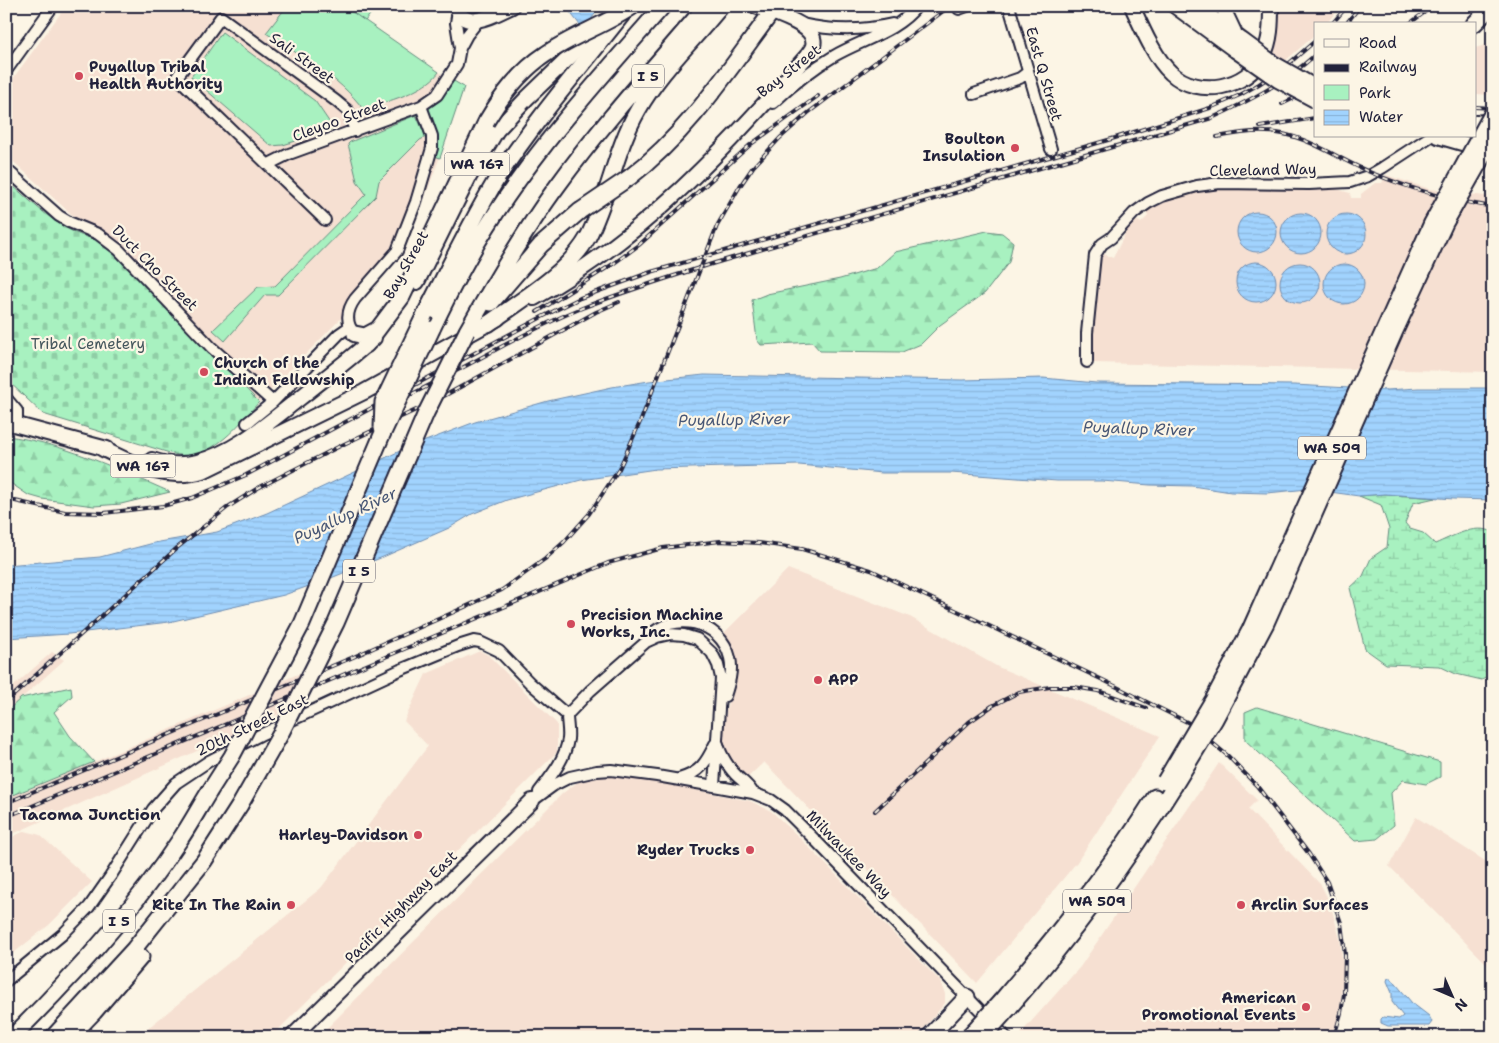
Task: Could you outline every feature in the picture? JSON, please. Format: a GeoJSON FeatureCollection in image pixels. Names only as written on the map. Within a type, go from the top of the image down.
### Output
{"type":"FeatureCollection","features":[{"type":"Feature","properties":{"kind":"highway"},"geometry":{"type":"LineString","coordinates":[[381,437],[383,402],[425,314],[482,205],[512,156],[629,6]]}},
{"type":"Feature","properties":{"kind":"highway"},"geometry":{"type":"LineString","coordinates":[[366,345],[395,308],[486,122],[508,88],[532,64],[559,46],[633,6]]}},
{"type":"Feature","properties":{"kind":"highway","name":"I 5"},"geometry":{"type":"LineString","coordinates":[[12,1037],[78,968],[147,887],[180,840],[232,756],[302,624],[381,437],[463,267],[528,168],[590,89],[663,6]]}},
{"type":"Feature","properties":{"kind":"highway"},"geometry":{"type":"LineString","coordinates":[[1476,22],[1492,6]]}},
{"type":"Feature","properties":{"kind":"highway"},"geometry":{"type":"LineString","coordinates":[[488,324],[550,278],[575,256],[596,220],[621,149],[639,109],[660,78],[715,8]]}},
{"type":"Feature","properties":{"kind":"highway","name":"I 5"},"geometry":{"type":"LineString","coordinates":[[53,1037],[134,949],[204,861],[240,805],[289,718],[336,623],[426,413],[488,292],[519,242],[558,185],[589,145],[715,8]]}},
{"type":"Feature","properties":{"kind":"highway"},"geometry":{"type":"LineString","coordinates":[[467,331],[542,245],[580,211],[630,177],[668,144],[697,113],[774,10]]}},
{"type":"Feature","properties":{"kind":"highway","name":"WA 509"},"geometry":{"type":"LineString","coordinates":[[968,1037],[1005,1005],[1070,936],[1140,840],[1250,630],[1432,223],[1493,112]]}},
{"type":"Feature","properties":{"kind":"highway","name":"WA 509"},"geometry":{"type":"LineString","coordinates":[[1170,784],[1215,719],[1266,623],[1395,331],[1445,223],[1493,138]]}},
{"type":"Feature","properties":{"kind":"highway"},"geometry":{"type":"LineString","coordinates":[[352,330],[362,336],[368,336],[383,324]]}},
{"type":"Feature","properties":{"kind":"highway"},"geometry":{"type":"LineString","coordinates":[[70,1037],[100,1006],[170,921],[198,883],[204,861]]}},
{"type":"Feature","properties":{"kind":"highway"},"geometry":{"type":"LineString","coordinates":[[929,1037],[967,997]]}},
{"type":"Feature","properties":{"kind":"highway","name":"WA 509"},"geometry":{"type":"LineString","coordinates":[[983,1037],[1005,1005]]}},
{"type":"Feature","properties":{"kind":"main road"},"geometry":{"type":"LineString","coordinates":[[457,8],[464,18],[474,21],[484,15],[512,6]]}},
{"type":"Feature","properties":{"kind":"main road","name":"Bay Street"},"geometry":{"type":"LineString","coordinates":[[10,422],[168,464],[189,464],[208,458],[265,426],[353,356],[394,318],[408,298],[473,170],[497,130],[526,99],[622,6]]}},
{"type":"Feature","properties":{"kind":"main road","name":"Bay Street"},"geometry":{"type":"LineString","coordinates":[[100,447],[131,462],[168,474],[189,475],[205,470],[364,392],[566,280],[604,254],[644,222],[724,148],[813,48],[812,37],[797,22],[774,10],[756,6]]}},
{"type":"Feature","properties":{"kind":"main road"},"geometry":{"type":"LineString","coordinates":[[787,6],[797,22]]}},
{"type":"Feature","properties":{"kind":"main road"},"geometry":{"type":"LineString","coordinates":[[1132,6],[1160,59],[1171,73],[1188,84],[1217,87],[1242,78],[1263,57],[1269,39],[1271,6]]}},
{"type":"Feature","properties":{"kind":"main road"},"geometry":{"type":"LineString","coordinates":[[1176,6],[1202,12],[1238,42],[1278,80],[1314,99]]}},
{"type":"Feature","properties":{"kind":"main road"},"geometry":{"type":"LineString","coordinates":[[1224,6],[1238,42],[1314,86]]}},
{"type":"Feature","properties":{"kind":"main road"},"geometry":{"type":"LineString","coordinates":[[1445,138],[1493,152]]}},
{"type":"Feature","properties":{"kind":"main road"},"geometry":{"type":"LineString","coordinates":[[352,330],[358,344],[353,356]]}},
{"type":"Feature","properties":{"kind":"main road","name":"Pacific Highway East"},"geometry":{"type":"LineString","coordinates":[[292,1037],[532,801]]}},
{"type":"Feature","properties":{"kind":"street"},"geometry":{"type":"LineString","coordinates":[[8,64],[54,6]]}},
{"type":"Feature","properties":{"kind":"street"},"geometry":{"type":"LineString","coordinates":[[900,22],[917,6]]}},
{"type":"Feature","properties":{"kind":"street","name":"East Q Street"},"geometry":{"type":"LineString","coordinates":[[1010,6],[1050,149]]}},
{"type":"Feature","properties":{"kind":"street"},"geometry":{"type":"LineString","coordinates":[[1127,6],[1142,28]]}},
{"type":"Feature","properties":{"kind":"street"},"geometry":{"type":"LineString","coordinates":[[457,8],[456,23],[460,48]]}},
{"type":"Feature","properties":{"kind":"street"},"geometry":{"type":"LineString","coordinates":[[460,48],[467,35],[484,15]]}},
{"type":"Feature","properties":{"kind":"street","name":"Sali Street"},"geometry":{"type":"LineString","coordinates":[[269,164],[177,77],[221,17],[348,111],[355,131]]}},
{"type":"Feature","properties":{"kind":"street","name":"Bay Street"},"geometry":{"type":"LineString","coordinates":[[797,22],[822,28],[843,29],[879,27],[900,22]]}},
{"type":"Feature","properties":{"kind":"street","name":"Bay Street"},"geometry":{"type":"LineString","coordinates":[[724,148],[782,94],[813,69],[900,22]]}},
{"type":"Feature","properties":{"kind":"street","name":"Cleyoo Street"},"geometry":{"type":"LineString","coordinates":[[269,164],[289,154],[421,106],[437,95],[447,81],[457,64],[460,48]]}},
{"type":"Feature","properties":{"kind":"street"},"geometry":{"type":"LineString","coordinates":[[974,94],[1020,78],[1028,72]]}},
{"type":"Feature","properties":{"kind":"street"},"geometry":{"type":"LineString","coordinates":[[247,423],[273,402],[338,334],[352,330],[348,313],[352,302],[397,251],[419,193],[432,148],[432,136],[421,106]]}},
{"type":"Feature","properties":{"kind":"street"},"geometry":{"type":"LineString","coordinates":[[1476,121],[1493,119]]}},
{"type":"Feature","properties":{"kind":"street","name":"Cleveland Way"},"geometry":{"type":"LineString","coordinates":[[1087,362],[1087,333],[1095,255],[1102,244],[1111,238],[1143,206],[1179,190],[1220,183],[1309,184],[1350,182],[1368,176],[1382,168],[1427,138]]}},
{"type":"Feature","properties":{"kind":"street"},"geometry":{"type":"LineString","coordinates":[[269,164],[325,220]]}},
{"type":"Feature","properties":{"kind":"street","name":"Duct Cho Street"},"geometry":{"type":"LineString","coordinates":[[6,169],[59,216],[98,234],[119,250],[212,348],[273,402]]}},
{"type":"Feature","properties":{"kind":"street"},"geometry":{"type":"LineString","coordinates":[[6,398],[17,411],[10,422]]}},
{"type":"Feature","properties":{"kind":"street"},"geometry":{"type":"LineString","coordinates":[[532,801],[554,772],[564,754],[568,737],[567,714],[656,630],[673,622],[692,622],[704,626],[714,633],[728,651],[731,666],[730,676],[720,716]]}},
{"type":"Feature","properties":{"kind":"street"},"geometry":{"type":"LineString","coordinates":[[641,646],[657,637],[677,634],[697,640],[708,648],[716,659],[720,671],[720,716],[714,786]]}},
{"type":"Feature","properties":{"kind":"street","name":"20th Street East"},"geometry":{"type":"LineString","coordinates":[[6,981],[63,934],[88,907],[110,877],[139,828],[153,808],[171,788],[208,761],[260,735],[400,670],[474,641],[499,651],[530,683],[567,714]]}},
{"type":"Feature","properties":{"kind":"street"},"geometry":{"type":"LineString","coordinates":[[677,779],[690,776],[699,769],[706,762],[717,741]]}},
{"type":"Feature","properties":{"kind":"street"},"geometry":{"type":"LineString","coordinates":[[717,741],[726,763],[738,778],[750,787],[753,793]]}},
{"type":"Feature","properties":{"kind":"street","name":"Milwaukee Way"},"geometry":{"type":"LineString","coordinates":[[532,801],[554,785],[570,777],[597,771],[627,772],[677,779],[753,793],[771,800],[784,810],[1006,1037]]}},
{"type":"Feature","properties":{"kind":"shaded area"},"geometry":{"type":"Polygon","coordinates":[[[66,6],[344,6],[439,72],[464,87],[403,255],[259,402],[100,240],[6,155],[6,88],[66,6]]]}},
{"type":"Feature","properties":{"kind":"shaded area"},"geometry":{"type":"Polygon","coordinates":[[[1279,6],[1341,6],[1328,22],[1314,22],[1314,36],[1285,61],[1274,54],[1279,6]]]}},
{"type":"Feature","properties":{"kind":"shaded area"},"geometry":{"type":"Polygon","coordinates":[[[1493,43],[1493,95],[1476,94],[1476,48],[1493,43]]]}},
{"type":"Feature","properties":{"kind":"shaded area"},"geometry":{"type":"Polygon","coordinates":[[[1386,175],[1430,189],[1493,197],[1493,372],[1093,363],[1097,263],[1102,249],[1106,250],[1104,254],[1113,258],[1130,224],[1138,221],[1141,223],[1148,216],[1146,211],[1150,206],[1219,186],[1333,188],[1350,193],[1351,198],[1361,198],[1361,194],[1375,183],[1382,183],[1386,175]]]}},
{"type":"Feature","properties":{"kind":"shaded area"},"geometry":{"type":"Polygon","coordinates":[[[788,569],[910,617],[998,667],[1160,736],[1077,862],[977,983],[764,762],[745,780],[729,760],[724,746],[722,730],[734,675],[721,636],[788,569]]]}},
{"type":"Feature","properties":{"kind":"shaded area"},"geometry":{"type":"Polygon","coordinates":[[[480,651],[488,655],[557,724],[557,752],[271,1037],[137,1037],[321,888],[428,746],[404,721],[426,674],[480,651]]]}},
{"type":"Feature","properties":{"kind":"shaded area"},"geometry":{"type":"Polygon","coordinates":[[[52,652],[64,660],[6,712],[6,693],[52,652]]]}},
{"type":"Feature","properties":{"kind":"shaded area"},"geometry":{"type":"Polygon","coordinates":[[[312,668],[308,701],[6,837],[6,798],[312,668]]]}},
{"type":"Feature","properties":{"kind":"shaded area"},"geometry":{"type":"Polygon","coordinates":[[[1219,763],[1257,800],[1248,809],[1321,885],[1330,903],[1340,939],[1343,967],[1341,1001],[1331,1037],[1025,1037],[1021,1033],[1080,967],[1219,763]]]}},
{"type":"Feature","properties":{"kind":"shaded area"},"geometry":{"type":"Polygon","coordinates":[[[604,773],[633,777],[750,801],[771,811],[798,836],[941,982],[945,994],[945,1003],[917,1037],[318,1037],[563,793],[582,779],[604,773]]]}},
{"type":"Feature","properties":{"kind":"shaded area"},"geometry":{"type":"Polygon","coordinates":[[[1416,817],[1493,866],[1493,970],[1389,866],[1416,817]]]}},
{"type":"Feature","properties":{"kind":"shaded area"},"geometry":{"type":"Polygon","coordinates":[[[25,831],[40,835],[92,882],[49,925],[6,959],[6,840],[25,831]]]}},
{"type":"Feature","properties":{"kind":"green space"},"geometry":{"type":"Polygon","coordinates":[[[287,6],[344,6],[439,72],[433,79],[415,91],[363,109],[354,97],[331,77],[266,33],[287,6]]]}},
{"type":"Feature","properties":{"kind":"green space"},"geometry":{"type":"Polygon","coordinates":[[[344,6],[377,6],[365,21],[344,6]]]}},
{"type":"Feature","properties":{"kind":"green space"},"geometry":{"type":"Polygon","coordinates":[[[222,32],[315,101],[334,129],[283,145],[271,146],[191,77],[222,32]]]}},
{"type":"Feature","properties":{"kind":"green space"},"geometry":{"type":"Polygon","coordinates":[[[452,80],[464,87],[440,158],[435,156],[436,138],[428,108],[439,99],[452,80]]]}},
{"type":"Feature","properties":{"kind":"green space"},"geometry":{"type":"Polygon","coordinates":[[[416,115],[426,137],[420,140],[379,181],[376,196],[278,295],[265,295],[225,341],[213,330],[258,287],[275,286],[366,194],[357,181],[348,144],[416,115]]]}},
{"type":"Feature","properties":{"kind":"green space","name":"Tribal Cemetery"},"geometry":{"type":"Polygon","coordinates":[[[6,180],[61,225],[86,237],[100,240],[259,402],[221,441],[202,452],[190,455],[173,454],[43,414],[6,379],[6,180]]]}},
{"type":"Feature","properties":{"kind":"green space"},"geometry":{"type":"Polygon","coordinates":[[[987,231],[1002,233],[1013,242],[1009,262],[985,293],[940,325],[921,344],[902,352],[820,351],[812,342],[761,345],[757,340],[752,300],[767,294],[840,279],[877,268],[895,252],[987,231]]]}},
{"type":"Feature","properties":{"kind":"green space"},"geometry":{"type":"Polygon","coordinates":[[[6,436],[48,444],[90,458],[170,492],[121,504],[94,506],[42,499],[28,495],[6,480],[6,436]]]}},
{"type":"Feature","properties":{"kind":"green space"},"geometry":{"type":"Polygon","coordinates":[[[1385,494],[1435,498],[1413,503],[1405,523],[1410,529],[1423,533],[1435,544],[1471,530],[1478,529],[1493,532],[1493,673],[1482,680],[1456,674],[1439,666],[1386,664],[1365,649],[1350,588],[1363,576],[1371,558],[1387,547],[1389,529],[1381,505],[1359,496],[1385,494]]]}},
{"type":"Feature","properties":{"kind":"green space"},"geometry":{"type":"Polygon","coordinates":[[[71,687],[72,696],[54,712],[70,736],[94,762],[6,798],[6,712],[21,698],[71,687]]]}},
{"type":"Feature","properties":{"kind":"green space"},"geometry":{"type":"Polygon","coordinates":[[[1257,707],[1440,762],[1440,777],[1426,784],[1403,780],[1391,793],[1394,825],[1377,839],[1355,841],[1245,740],[1245,712],[1257,707]]]}},
{"type":"Feature","properties":{"kind":"water"},"geometry":{"type":"Polygon","coordinates":[[[565,6],[600,6],[589,21],[580,25],[565,6]]]}},
{"type":"Feature","properties":{"kind":"water"},"geometry":{"type":"Polygon","coordinates":[[[1257,212],[1271,218],[1277,232],[1271,246],[1257,252],[1243,246],[1237,232],[1243,218],[1257,212]]]}},
{"type":"Feature","properties":{"kind":"water"},"geometry":{"type":"Polygon","coordinates":[[[1301,213],[1315,219],[1321,233],[1315,247],[1301,253],[1287,247],[1281,233],[1287,219],[1301,213]]]}},
{"type":"Feature","properties":{"kind":"water"},"geometry":{"type":"Polygon","coordinates":[[[1346,214],[1360,220],[1366,234],[1360,248],[1346,254],[1332,248],[1326,234],[1332,220],[1346,214]]]}},
{"type":"Feature","properties":{"kind":"water"},"geometry":{"type":"Polygon","coordinates":[[[1256,262],[1270,268],[1276,282],[1270,296],[1256,302],[1242,296],[1236,282],[1242,268],[1256,262]]]}},
{"type":"Feature","properties":{"kind":"water"},"geometry":{"type":"Polygon","coordinates":[[[1300,263],[1314,269],[1320,283],[1314,297],[1300,303],[1286,297],[1280,283],[1286,269],[1300,263]]]}},
{"type":"Feature","properties":{"kind":"water"},"geometry":{"type":"Polygon","coordinates":[[[1344,264],[1358,270],[1364,284],[1358,298],[1344,304],[1330,298],[1324,284],[1330,270],[1344,264]]]}},
{"type":"Feature","properties":{"kind":"water","name":"Puyallup River"},"geometry":{"type":"Polygon","coordinates":[[[704,375],[962,380],[1043,378],[1096,383],[1294,385],[1387,390],[1493,388],[1493,500],[1385,494],[1359,496],[1308,489],[1267,493],[1231,492],[1192,486],[1102,481],[1057,481],[951,473],[882,473],[799,465],[656,469],[581,480],[507,500],[472,514],[449,528],[383,557],[284,595],[169,622],[69,634],[6,638],[6,565],[100,557],[154,543],[217,532],[267,513],[402,450],[475,422],[548,401],[612,387],[704,375]]]}},
{"type":"Feature","properties":{"kind":"water"},"geometry":{"type":"Polygon","coordinates":[[[1388,978],[1391,978],[1412,1003],[1429,1016],[1432,1022],[1429,1026],[1388,1026],[1381,1023],[1383,1017],[1399,1019],[1403,1016],[1392,1002],[1388,978]]]}},
{"type":"Feature","properties":{"kind":"railway"},"geometry":{"type":"LineString","coordinates":[[6,803],[351,658],[454,612],[502,590],[545,559],[564,542],[589,514],[619,469],[641,420],[717,226],[753,167],[780,138],[808,113],[950,6]]}},
{"type":"Feature","properties":{"kind":"railway"},"geometry":{"type":"LineString","coordinates":[[1334,22],[1347,6]]}},
{"type":"Feature","properties":{"kind":"railway"},"geometry":{"type":"LineString","coordinates":[[1348,22],[1360,6]]}},
{"type":"Feature","properties":{"kind":"railway"},"geometry":{"type":"LineString","coordinates":[[1412,22],[1433,6]]}},
{"type":"Feature","properties":{"kind":"railway"},"geometry":{"type":"LineString","coordinates":[[6,499],[65,512],[104,513],[163,506],[192,498],[246,475],[580,298],[651,272],[1115,138],[1210,108],[1240,95],[1259,84],[1286,66],[1314,42]]}},
{"type":"Feature","properties":{"kind":"railway"},"geometry":{"type":"LineString","coordinates":[[412,394],[560,317],[631,290],[715,263],[1212,118],[1266,91],[1314,56]]}},
{"type":"Feature","properties":{"kind":"railway"},"geometry":{"type":"LineString","coordinates":[[1282,104],[1314,88]]}},
{"type":"Feature","properties":{"kind":"railway"},"geometry":{"type":"LineString","coordinates":[[537,312],[613,264],[639,245],[750,145],[818,96]]}},
{"type":"Feature","properties":{"kind":"railway"},"geometry":{"type":"LineString","coordinates":[[1476,107],[1493,108]]}},
{"type":"Feature","properties":{"kind":"railway"},"geometry":{"type":"LineString","coordinates":[[1260,127],[1314,118]]}},
{"type":"Feature","properties":{"kind":"railway"},"geometry":{"type":"LineString","coordinates":[[1217,137],[1242,133],[1280,133],[1307,142],[1372,173],[1402,184],[1446,198],[1493,207]]}},
{"type":"Feature","properties":{"kind":"railway"},"geometry":{"type":"LineString","coordinates":[[6,702],[177,548],[228,507],[258,488],[344,444],[435,401],[596,312],[619,302]]}},
{"type":"Feature","properties":{"kind":"railway"},"geometry":{"type":"LineString","coordinates":[[6,817],[608,563],[663,548],[720,541],[759,543],[802,549],[871,570],[1105,681],[1189,723],[1228,756],[1257,786],[1309,854],[1327,882],[1341,923],[1345,954],[1344,994],[1334,1037]]}},
{"type":"Feature","properties":{"kind":"railway"},"geometry":{"type":"LineString","coordinates":[[875,811],[969,722],[992,706],[1019,692],[1050,687],[1074,687],[1098,691],[1146,708]]}},
{"type":"Feature","properties":{"kind":"place","name":"Puyallup Tribal Health Authority"},"geometry":{"type":"Point","coordinates":[79,76]}},
{"type":"Feature","properties":{"kind":"place","name":"Boulton Insulation"},"geometry":{"type":"Point","coordinates":[1015,148]}},
{"type":"Feature","properties":{"kind":"place","name":"Church of the Indian Fellowship"},"geometry":{"type":"Point","coordinates":[204,372]}},
{"type":"Feature","properties":{"kind":"place","name":"Precision Machine Works, Inc."},"geometry":{"type":"Point","coordinates":[571,624]}},
{"type":"Feature","properties":{"kind":"place","name":"APP"},"geometry":{"type":"Point","coordinates":[818,680]}},
{"type":"Feature","properties":{"kind":"place","name":"Harley-Davidson"},"geometry":{"type":"Point","coordinates":[418,835]}},
{"type":"Feature","properties":{"kind":"place","name":"Ryder Trucks"},"geometry":{"type":"Point","coordinates":[750,850]}},
{"type":"Feature","properties":{"kind":"place","name":"Rite In The Rain"},"geometry":{"type":"Point","coordinates":[291,905]}},
{"type":"Feature","properties":{"kind":"place","name":"Arclin Surfaces"},"geometry":{"type":"Point","coordinates":[1241,905]}},
{"type":"Feature","properties":{"kind":"place","name":"American Promotional Events"},"geometry":{"type":"Point","coordinates":[1306,1007]}},
{"type":"Feature","properties":{"kind":"district","name":"Tacoma Junction"},"geometry":{"type":"Point","coordinates":[90,814]}}]}
